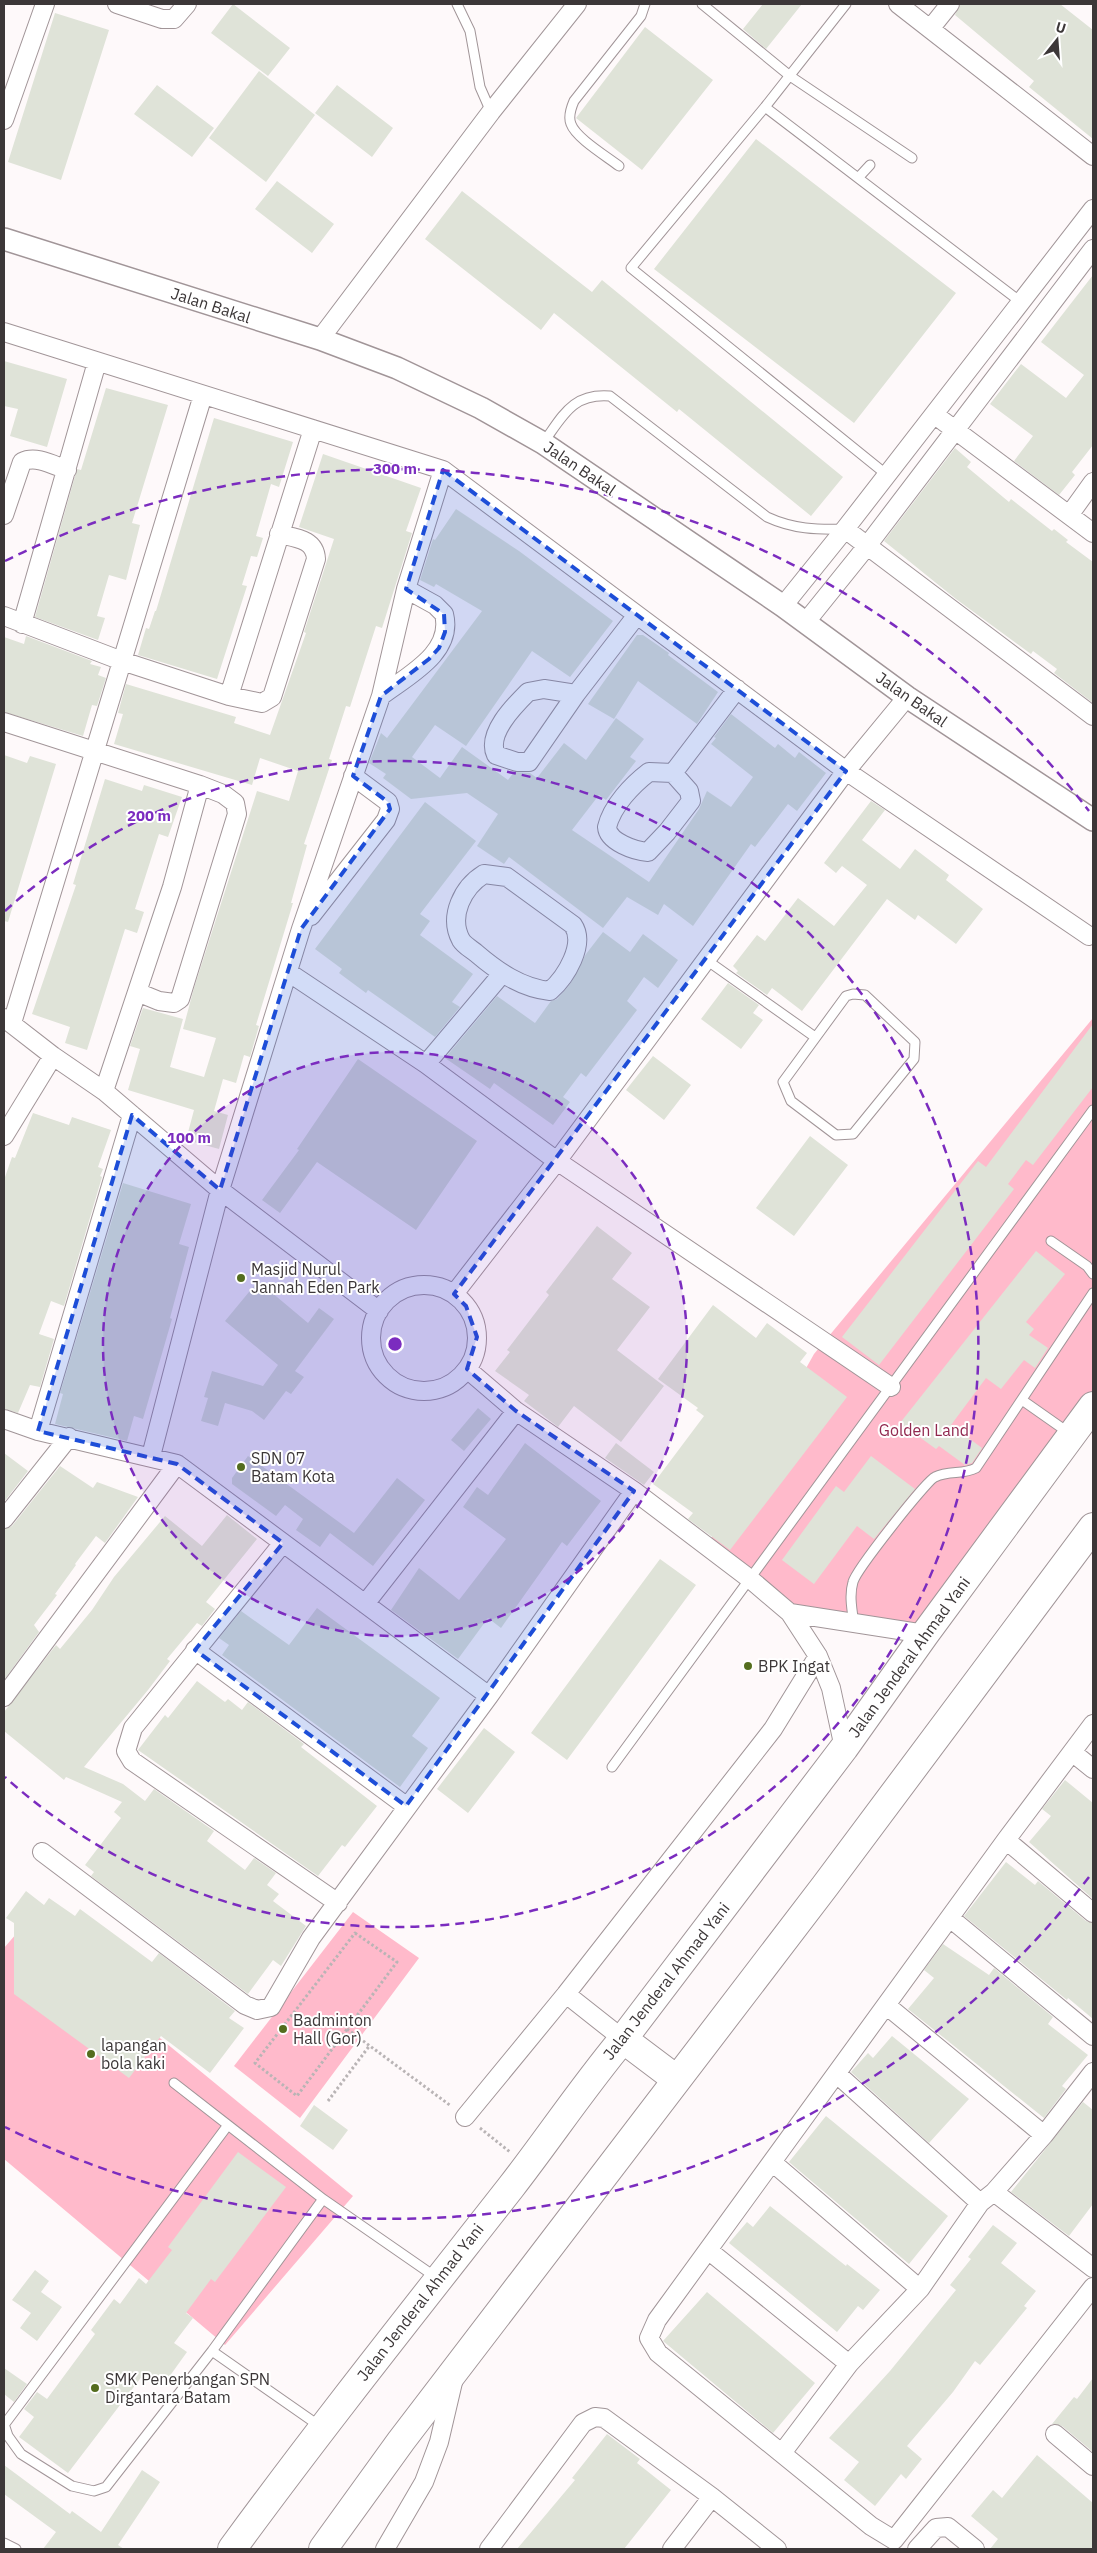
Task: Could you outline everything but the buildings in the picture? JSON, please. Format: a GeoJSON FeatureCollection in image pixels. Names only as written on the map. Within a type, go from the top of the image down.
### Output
{"type":"FeatureCollection","features":[{"type":"Feature","properties":{"kind":"highway","name":"Jalan Jenderal Ahmad Yani"},"geometry":{"type":"LineString","coordinates":[[232,2549],[322,2427],[527,2166],[587,2082],[623,2039],[844,1748],[925,1634],[1093,1406]]}},
{"type":"Feature","properties":{"kind":"highway"},"geometry":{"type":"LineString","coordinates":[[323,2549],[455,2370],[825,1886],[1093,1527]]}},
{"type":"Feature","properties":{"kind":"highway"},"geometry":{"type":"LineString","coordinates":[[623,2039],[676,2079]]}},
{"type":"Feature","properties":{"kind":"street"},"geometry":{"type":"LineString","coordinates":[[4,120],[45,4]]}},
{"type":"Feature","properties":{"kind":"street"},"geometry":{"type":"LineString","coordinates":[[117,4],[162,19],[174,19],[187,4]]}},
{"type":"Feature","properties":{"kind":"street"},"geometry":{"type":"LineString","coordinates":[[320,340],[491,112],[577,4]]}},
{"type":"Feature","properties":{"kind":"street"},"geometry":{"type":"LineString","coordinates":[[898,4],[1093,156]]}},
{"type":"Feature","properties":{"kind":"street"},"geometry":{"type":"LineString","coordinates":[[930,29],[950,4]]}},
{"type":"Feature","properties":{"kind":"street"},"geometry":{"type":"LineString","coordinates":[[783,606],[846,529],[1093,209]]}},
{"type":"Feature","properties":{"kind":"street","name":"Jalan Bakal"},"geometry":{"type":"LineString","coordinates":[[4,239],[320,340],[397,368],[439,387],[543,443],[783,606],[907,698],[1093,820]]}},
{"type":"Feature","properties":{"kind":"street"},"geometry":{"type":"LineString","coordinates":[[805,623],[867,546],[1093,249]]}},
{"type":"Feature","properties":{"kind":"street"},"geometry":{"type":"LineString","coordinates":[[4,332],[443,470],[846,771],[1089,936]]}},
{"type":"Feature","properties":{"kind":"street"},"geometry":{"type":"LineString","coordinates":[[22,624],[97,362]]}},
{"type":"Feature","properties":{"kind":"street"},"geometry":{"type":"LineString","coordinates":[[203,396],[122,661],[8,1020],[53,1056],[104,1091],[220,1190],[379,1311]]}},
{"type":"Feature","properties":{"kind":"street"},"geometry":{"type":"LineString","coordinates":[[935,414],[955,431],[1070,514],[1093,533]]}},
{"type":"Feature","properties":{"kind":"street"},"geometry":{"type":"LineString","coordinates":[[229,696],[313,429]]}},
{"type":"Feature","properties":{"kind":"street"},"geometry":{"type":"LineString","coordinates":[[4,515],[22,462],[28,459],[42,461],[67,470]]}},
{"type":"Feature","properties":{"kind":"street"},"geometry":{"type":"LineString","coordinates":[[151,1456],[220,1190],[301,929],[381,696],[406,589],[443,470]]}},
{"type":"Feature","properties":{"kind":"street"},"geometry":{"type":"LineString","coordinates":[[1070,514],[1093,482]]}},
{"type":"Feature","properties":{"kind":"street"},"geometry":{"type":"LineString","coordinates":[[846,529],[1093,716]]}},
{"type":"Feature","properties":{"kind":"street"},"geometry":{"type":"LineString","coordinates":[[4,616],[122,661],[229,696],[262,703],[272,697],[316,559],[315,550],[311,544],[280,534]]}},
{"type":"Feature","properties":{"kind":"street"},"geometry":{"type":"LineString","coordinates":[[381,696],[429,659],[439,648],[445,632],[444,614],[435,605],[406,589]]}},
{"type":"Feature","properties":{"kind":"street"},"geometry":{"type":"LineString","coordinates":[[576,694],[544,688],[528,692],[494,737],[496,755],[517,762],[529,762],[576,694],[637,615]]}},
{"type":"Feature","properties":{"kind":"street"},"geometry":{"type":"LineString","coordinates":[[673,773],[737,689]]}},
{"type":"Feature","properties":{"kind":"street"},"geometry":{"type":"LineString","coordinates":[[454,1294],[557,1161],[846,771],[907,698]]}},
{"type":"Feature","properties":{"kind":"street"},"geometry":{"type":"LineString","coordinates":[[4,722],[94,749],[200,785],[232,798],[237,807],[237,814],[183,992],[174,1003],[159,1001],[137,992]]}},
{"type":"Feature","properties":{"kind":"street"},"geometry":{"type":"LineString","coordinates":[[649,772],[673,773],[689,791],[691,801],[653,849],[648,852],[640,852],[612,838],[608,832],[610,818],[624,797],[640,779],[649,772]]}},
{"type":"Feature","properties":{"kind":"street"},"geometry":{"type":"LineString","coordinates":[[301,929],[386,820],[390,810],[388,802],[354,776]]}},
{"type":"Feature","properties":{"kind":"street"},"geometry":{"type":"LineString","coordinates":[[104,1091],[172,887],[200,785]]}},
{"type":"Feature","properties":{"kind":"street"},"geometry":{"type":"LineString","coordinates":[[484,874],[507,877],[573,925],[578,932],[578,942],[573,957],[557,985],[550,991],[541,990],[502,975],[462,942],[458,931],[456,912],[459,901],[476,879],[484,874]]}},
{"type":"Feature","properties":{"kind":"street"},"geometry":{"type":"LineString","coordinates":[[288,972],[426,1064],[557,1161],[891,1387]]}},
{"type":"Feature","properties":{"kind":"street"},"geometry":{"type":"LineString","coordinates":[[426,1064],[502,975]]}},
{"type":"Feature","properties":{"kind":"street"},"geometry":{"type":"LineString","coordinates":[[4,1136],[53,1056]]}},
{"type":"Feature","properties":{"kind":"street"},"geometry":{"type":"LineString","coordinates":[[38,1431],[132,1115]]}},
{"type":"Feature","properties":{"kind":"street"},"geometry":{"type":"LineString","coordinates":[[421,1285],[438,1287],[454,1294],[466,1306],[476,1329],[475,1354],[467,1369],[454,1382],[438,1389],[420,1391],[403,1387],[388,1377],[377,1362],[372,1345],[372,1327],[379,1311],[390,1298],[404,1289],[421,1285]]}},
{"type":"Feature","properties":{"kind":"street"},"geometry":{"type":"LineString","coordinates":[[467,1369],[516,1411],[634,1492],[750,1579],[790,1613],[818,1656],[831,1688],[844,1748]]}},
{"type":"Feature","properties":{"kind":"street"},"geometry":{"type":"LineString","coordinates":[[365,1604],[516,1411]]}},
{"type":"Feature","properties":{"kind":"street"},"geometry":{"type":"LineString","coordinates":[[4,1419],[38,1431],[151,1456],[177,1464],[489,1696]]}},
{"type":"Feature","properties":{"kind":"street"},"geometry":{"type":"LineString","coordinates":[[4,1519],[69,1437]]}},
{"type":"Feature","properties":{"kind":"street"},"geometry":{"type":"LineString","coordinates":[[4,1697],[177,1464]]}},
{"type":"Feature","properties":{"kind":"street"},"geometry":{"type":"LineString","coordinates":[[42,1852],[245,2005],[257,2010],[271,2007],[311,1938],[406,1806],[489,1696],[634,1492]]}},
{"type":"Feature","properties":{"kind":"street"},"geometry":{"type":"LineString","coordinates":[[283,1543],[133,1728],[126,1750],[132,1761],[338,1903]]}},
{"type":"Feature","properties":{"kind":"street"},"geometry":{"type":"LineString","coordinates":[[790,1613],[925,1634]]}},
{"type":"Feature","properties":{"kind":"street"},"geometry":{"type":"LineString","coordinates":[[195,1650],[406,1806]]}},
{"type":"Feature","properties":{"kind":"street"},"geometry":{"type":"LineString","coordinates":[[465,2117],[566,1994],[773,1729],[818,1656]]}},
{"type":"Feature","properties":{"kind":"street"},"geometry":{"type":"LineString","coordinates":[[1093,1724],[1006,1840],[657,2320],[649,2338],[652,2346],[871,2526],[894,2540],[1093,2287]]}},
{"type":"Feature","properties":{"kind":"street"},"geometry":{"type":"LineString","coordinates":[[1072,1752],[1093,1769]]}},
{"type":"Feature","properties":{"kind":"street"},"geometry":{"type":"LineString","coordinates":[[1006,1840],[1093,1913]]}},
{"type":"Feature","properties":{"kind":"street"},"geometry":{"type":"LineString","coordinates":[[950,1918],[1093,2036]]}},
{"type":"Feature","properties":{"kind":"street"},"geometry":{"type":"LineString","coordinates":[[566,1994],[623,2039]]}},
{"type":"Feature","properties":{"kind":"street"},"geometry":{"type":"LineString","coordinates":[[886,2005],[1044,2135]]}},
{"type":"Feature","properties":{"kind":"street"},"geometry":{"type":"LineString","coordinates":[[782,2453],[849,2364],[920,2289],[980,2204],[994,2192],[1044,2135],[1093,2072]]}},
{"type":"Feature","properties":{"kind":"street"},"geometry":{"type":"LineString","coordinates":[[837,2074],[980,2204]]}},
{"type":"Feature","properties":{"kind":"street"},"geometry":{"type":"LineString","coordinates":[[772,2162],[920,2289]]}},
{"type":"Feature","properties":{"kind":"street"},"geometry":{"type":"LineString","coordinates":[[994,2192],[1093,2268]]}},
{"type":"Feature","properties":{"kind":"street"},"geometry":{"type":"LineString","coordinates":[[708,2250],[849,2364]]}},
{"type":"Feature","properties":{"kind":"street"},"geometry":{"type":"LineString","coordinates":[[385,2549],[424,2482],[439,2442],[455,2370]]}},
{"type":"Feature","properties":{"kind":"street"},"geometry":{"type":"LineString","coordinates":[[489,2549],[584,2423],[595,2417],[604,2418],[712,2497],[777,2549]]}},
{"type":"Feature","properties":{"kind":"street"},"geometry":{"type":"LineString","coordinates":[[1055,2434],[1093,2466]]}},
{"type":"Feature","properties":{"kind":"street"},"geometry":{"type":"LineString","coordinates":[[672,2549],[712,2497]]}},
{"type":"Feature","properties":{"kind":"street"},"geometry":{"type":"LineString","coordinates":[[917,2549],[936,2528],[948,2527],[975,2549]]}},
{"type":"Feature","properties":{"kind":"lane"},"geometry":{"type":"LineString","coordinates":[[457,4],[470,30],[480,88],[491,112]]}},
{"type":"Feature","properties":{"kind":"lane"},"geometry":{"type":"LineString","coordinates":[[619,166],[576,133],[570,123],[570,113],[574,101],[641,16],[645,4]]}},
{"type":"Feature","properties":{"kind":"lane"},"geometry":{"type":"LineString","coordinates":[[702,4],[790,76],[912,158]]}},
{"type":"Feature","properties":{"kind":"lane"},"geometry":{"type":"LineString","coordinates":[[846,4],[766,107],[631,268],[887,475]]}},
{"type":"Feature","properties":{"kind":"lane"},"geometry":{"type":"LineString","coordinates":[[766,107],[1022,303]]}},
{"type":"Feature","properties":{"kind":"lane"},"geometry":{"type":"LineString","coordinates":[[858,178],[870,165]]}},
{"type":"Feature","properties":{"kind":"lane"},"geometry":{"type":"LineString","coordinates":[[543,443],[571,406],[582,399],[596,395],[610,396],[767,517],[787,526],[813,530],[846,529]]}},
{"type":"Feature","properties":{"kind":"lane"},"geometry":{"type":"LineString","coordinates":[[705,959],[815,1037]]}},
{"type":"Feature","properties":{"kind":"lane"},"geometry":{"type":"LineString","coordinates":[[853,994],[865,995],[915,1042],[914,1059],[852,1134],[836,1135],[791,1101],[785,1091],[783,1082],[815,1037],[846,996],[853,994]]}},
{"type":"Feature","properties":{"kind":"lane"},"geometry":{"type":"LineString","coordinates":[[612,1767],[1093,1110]]}},
{"type":"Feature","properties":{"kind":"lane"},"geometry":{"type":"LineString","coordinates":[[1051,1241],[1087,1266],[1093,1274]]}},
{"type":"Feature","properties":{"kind":"lane"},"geometry":{"type":"LineString","coordinates":[[854,1624],[851,1591],[853,1580],[866,1558],[934,1477],[952,1473],[967,1473],[976,1468],[1093,1293]]}},
{"type":"Feature","properties":{"kind":"lane"},"geometry":{"type":"LineString","coordinates":[[1022,1400],[1072,1435]]}},
{"type":"Feature","properties":{"kind":"lane"},"geometry":{"type":"LineString","coordinates":[[174,2083],[322,2199],[439,2279]]}},
{"type":"Feature","properties":{"kind":"lane"},"geometry":{"type":"LineString","coordinates":[[228,2125],[4,2424],[8,2436],[21,2454],[72,2486],[94,2491],[106,2487],[212,2351],[322,2199]]}},
{"type":"Feature","properties":{"kind":"lane"},"geometry":{"type":"LineString","coordinates":[[212,2351],[322,2427]]}},
{"type":"Feature","properties":{"kind":"lane"},"geometry":{"type":"LineString","coordinates":[[4,2543],[16,2549]]}},
{"type":"Feature","properties":{"kind":"path"},"geometry":{"type":"LineString","coordinates":[[355,1932],[398,1962],[347,2029],[297,2096],[255,2063],[355,1932]]}},
{"type":"Feature","properties":{"kind":"path"},"geometry":{"type":"LineString","coordinates":[[347,2029],[527,2166]]}},
{"type":"Feature","properties":{"kind":"path"},"geometry":{"type":"LineString","coordinates":[[328,2101],[370,2045]]}},
{"type":"Feature","properties":{"kind":"highlighted area"},"geometry":{"type":"Polygon","coordinates":[[[443,470],[846,771],[454,1294],[466,1306],[477,1337],[467,1369],[516,1411],[634,1491],[406,1806],[195,1650],[283,1543],[177,1464],[38,1431],[132,1115],[220,1190],[301,929],[390,809],[388,802],[353,776],[381,696],[429,659],[439,648],[445,632],[444,614],[406,589],[443,470]]]}},
{"type":"Feature","properties":{"kind":"green space","name":"Golden Land"},"geometry":{"type":"Polygon","coordinates":[[[1093,1018],[1093,1431],[930,1636],[791,1617],[704,1551],[814,1354],[1093,1018]]]}},
{"type":"Feature","properties":{"kind":"green space"},"geometry":{"type":"Polygon","coordinates":[[[353,1912],[419,1958],[300,2118],[234,2066],[353,1912]]]}},
{"type":"Feature","properties":{"kind":"green space","name":"lapangan bola kaki"},"geometry":{"type":"Polygon","coordinates":[[[23,1926],[353,2196],[225,2345],[4,2159],[4,1948],[23,1926]]]}},
{"type":"Feature","properties":{"kind":"place","name":"Masjid Nurul Jannah Eden Park"},"geometry":{"type":"Point","coordinates":[241,1278]}},
{"type":"Feature","properties":{"kind":"place","name":"SDN 07 Batam Kota"},"geometry":{"type":"Point","coordinates":[241,1467]}},
{"type":"Feature","properties":{"kind":"place","name":"BPK Ingat"},"geometry":{"type":"Point","coordinates":[748,1666]}},
{"type":"Feature","properties":{"kind":"place","name":"Badminton Hall (Gor)"},"geometry":{"type":"Point","coordinates":[283,2029]}},
{"type":"Feature","properties":{"kind":"place","name":"lapangan bola kaki"},"geometry":{"type":"Point","coordinates":[91,2054]}},
{"type":"Feature","properties":{"kind":"place","name":"SMK Penerbangan SPN Dirgantara Batam"},"geometry":{"type":"Point","coordinates":[95,2388]}}]}
